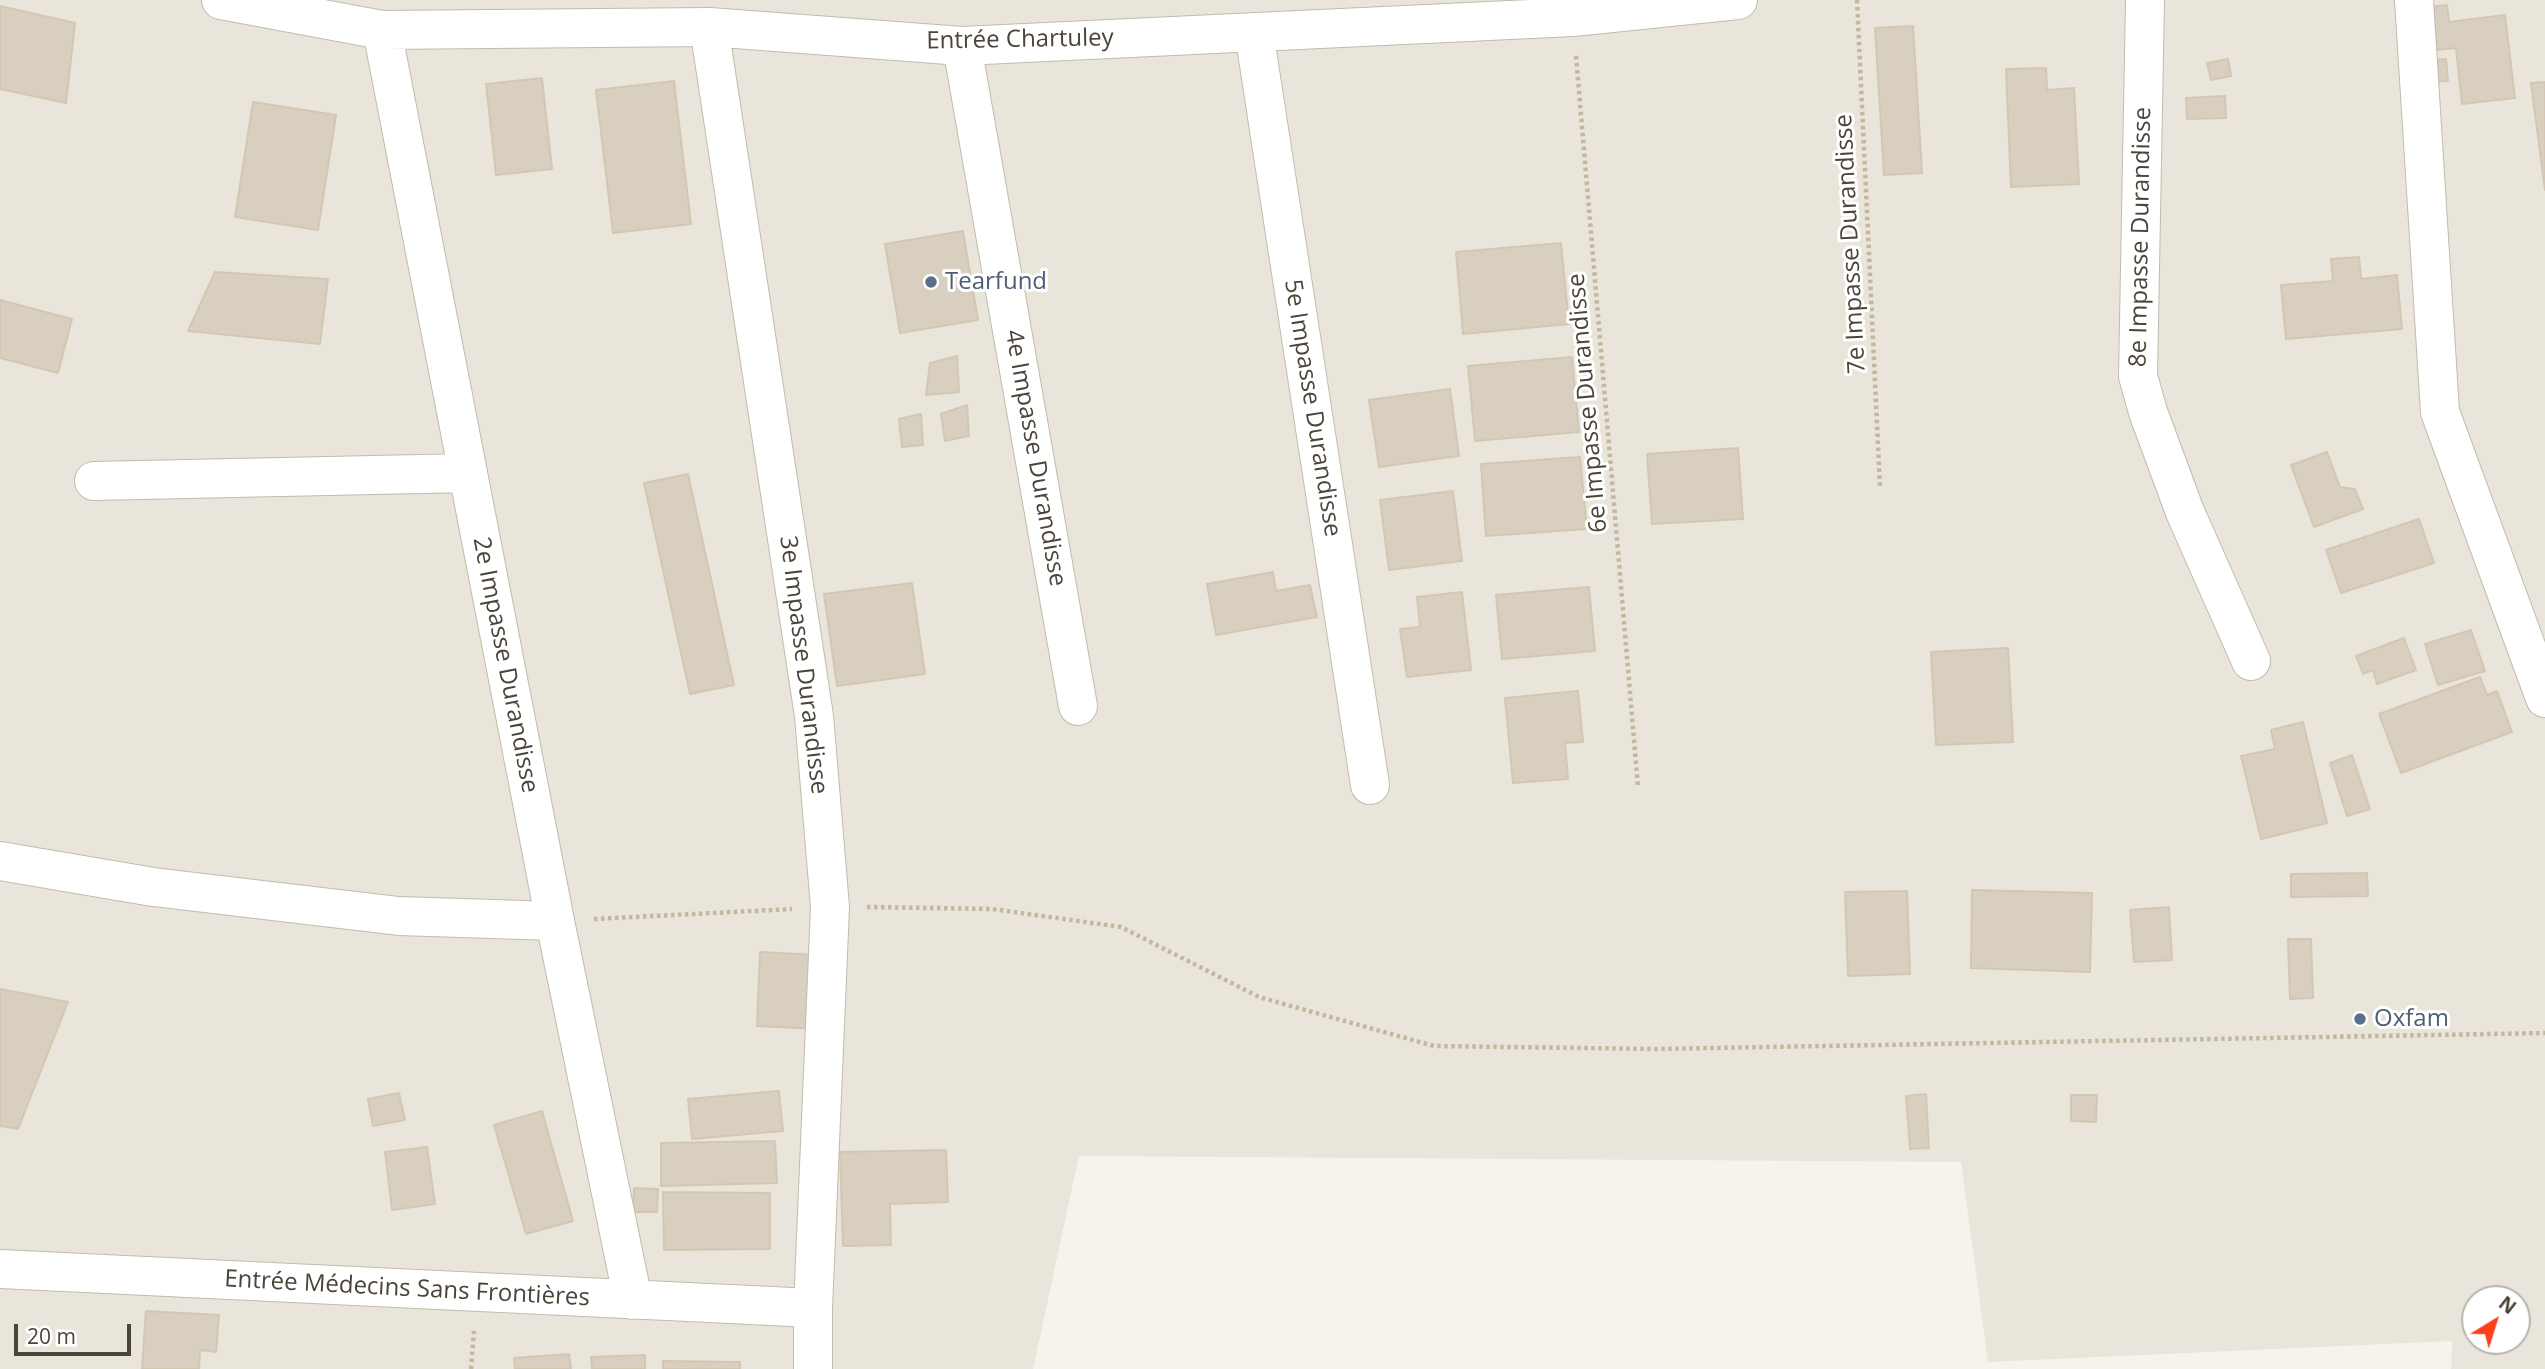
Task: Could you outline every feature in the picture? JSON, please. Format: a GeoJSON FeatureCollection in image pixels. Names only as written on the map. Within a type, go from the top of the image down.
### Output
{"type":"FeatureCollection","features":[{"type":"Feature","properties":{"kind":"street","name":"Entrée Chartuley"},"geometry":{"type":"LineString","coordinates":[[221,0],[382,30],[709,27],[962,46],[1573,17],[1738,0]]}},
{"type":"Feature","properties":{"kind":"street","name":"8e Impasse Durandisse"},"geometry":{"type":"LineString","coordinates":[[2145,0],[2138,376],[2148,412],[2185,512],[2251,662]]}},
{"type":"Feature","properties":{"kind":"street"},"geometry":{"type":"LineString","coordinates":[[2414,0],[2440,412],[2545,698]]}},
{"type":"Feature","properties":{"kind":"street","name":"3e Impasse Durandisse"},"geometry":{"type":"LineString","coordinates":[[709,27],[814,716],[830,907],[813,1308],[813,1369]]}},
{"type":"Feature","properties":{"kind":"street","name":"2e Impasse Durandisse"},"geometry":{"type":"LineString","coordinates":[[382,30],[555,921],[633,1300]]}},
{"type":"Feature","properties":{"kind":"street","name":"5e Impasse Durandisse"},"geometry":{"type":"LineString","coordinates":[[1254,32],[1370,785]]}},
{"type":"Feature","properties":{"kind":"street","name":"4e Impasse Durandisse"},"geometry":{"type":"LineString","coordinates":[[962,46],[1078,706]]}},
{"type":"Feature","properties":{"kind":"street"},"geometry":{"type":"LineString","coordinates":[[94,481],[468,473]]}},
{"type":"Feature","properties":{"kind":"street"},"geometry":{"type":"LineString","coordinates":[[0,861],[153,887],[399,916],[555,921]]}},
{"type":"Feature","properties":{"kind":"street","name":"Entrée Médecins Sans Frontières"},"geometry":{"type":"LineString","coordinates":[[0,1269],[813,1308]]}},
{"type":"Feature","properties":{"kind":"path","name":"7e Impasse Durandisse"},"geometry":{"type":"LineString","coordinates":[[1857,0],[1880,487]]}},
{"type":"Feature","properties":{"kind":"path","name":"6e Impasse Durandisse"},"geometry":{"type":"LineString","coordinates":[[1573,17],[1638,787]]}},
{"type":"Feature","properties":{"kind":"path"},"geometry":{"type":"LineString","coordinates":[[555,921],[830,907],[992,909],[1121,927],[1259,997],[1434,1046],[1656,1049],[2545,1033]]}},
{"type":"Feature","properties":{"kind":"shaded area"},"geometry":{"type":"Polygon","coordinates":[[[0,0],[2545,0],[2545,1369],[2451,1369],[2452,1341],[1988,1362],[1961,1162],[1079,1156],[1033,1369],[0,1369],[0,0]]]}},
{"type":"Feature","properties":{"kind":"building"},"geometry":{"type":"Polygon","coordinates":[[[2447,5],[2449,22],[2505,15],[2515,98],[2462,104],[2456,48],[2427,51],[2422,8],[2447,5]]]}},
{"type":"Feature","properties":{"kind":"building"},"geometry":{"type":"Polygon","coordinates":[[[0,6],[75,23],[66,103],[0,89],[0,6]]]}},
{"type":"Feature","properties":{"kind":"building"},"geometry":{"type":"Polygon","coordinates":[[[1913,26],[1922,173],[1884,175],[1875,28],[1913,26]]]}},
{"type":"Feature","properties":{"kind":"building"},"geometry":{"type":"Polygon","coordinates":[[[2228,59],[2231,76],[2211,80],[2207,63],[2228,59]]]}},
{"type":"Feature","properties":{"kind":"building"},"geometry":{"type":"Polygon","coordinates":[[[2446,59],[2448,81],[2429,82],[2427,60],[2446,59]]]}},
{"type":"Feature","properties":{"kind":"building"},"geometry":{"type":"Polygon","coordinates":[[[2046,68],[2047,90],[2074,88],[2079,184],[2011,187],[2006,69],[2046,68]]]}},
{"type":"Feature","properties":{"kind":"building"},"geometry":{"type":"Polygon","coordinates":[[[542,78],[552,169],[496,175],[486,84],[542,78]]]}},
{"type":"Feature","properties":{"kind":"building"},"geometry":{"type":"Polygon","coordinates":[[[674,81],[691,224],[613,233],[596,90],[674,81]]]}},
{"type":"Feature","properties":{"kind":"building"},"geometry":{"type":"Polygon","coordinates":[[[2545,82],[2545,190],[2531,83],[2545,82]]]}},
{"type":"Feature","properties":{"kind":"building"},"geometry":{"type":"Polygon","coordinates":[[[2225,96],[2226,118],[2187,119],[2186,98],[2225,96]]]}},
{"type":"Feature","properties":{"kind":"building"},"geometry":{"type":"Polygon","coordinates":[[[253,102],[336,115],[318,230],[235,217],[253,102]]]}},
{"type":"Feature","properties":{"kind":"building","name":"Tearfund"},"geometry":{"type":"Polygon","coordinates":[[[963,231],[978,320],[900,333],[885,244],[963,231]]]}},
{"type":"Feature","properties":{"kind":"building"},"geometry":{"type":"Polygon","coordinates":[[[1561,243],[1569,324],[1463,334],[1456,252],[1561,243]]]}},
{"type":"Feature","properties":{"kind":"building"},"geometry":{"type":"Polygon","coordinates":[[[2359,257],[2361,279],[2397,275],[2402,329],[2286,339],[2281,285],[2333,281],[2331,259],[2359,257]]]}},
{"type":"Feature","properties":{"kind":"building"},"geometry":{"type":"Polygon","coordinates":[[[215,272],[328,279],[320,344],[188,331],[215,272]]]}},
{"type":"Feature","properties":{"kind":"building"},"geometry":{"type":"Polygon","coordinates":[[[0,300],[72,319],[58,373],[0,358],[0,300]]]}},
{"type":"Feature","properties":{"kind":"building"},"geometry":{"type":"Polygon","coordinates":[[[957,356],[959,392],[926,395],[930,363],[957,356]]]}},
{"type":"Feature","properties":{"kind":"building"},"geometry":{"type":"Polygon","coordinates":[[[1572,357],[1579,432],[1475,441],[1468,366],[1572,357]]]}},
{"type":"Feature","properties":{"kind":"building"},"geometry":{"type":"Polygon","coordinates":[[[1450,389],[1459,456],[1379,467],[1369,400],[1450,389]]]}},
{"type":"Feature","properties":{"kind":"building"},"geometry":{"type":"Polygon","coordinates":[[[967,405],[969,436],[945,441],[941,414],[967,405]]]}},
{"type":"Feature","properties":{"kind":"building"},"geometry":{"type":"Polygon","coordinates":[[[921,414],[923,445],[902,447],[899,419],[921,414]]]}},
{"type":"Feature","properties":{"kind":"building"},"geometry":{"type":"Polygon","coordinates":[[[1738,448],[1743,519],[1652,524],[1647,454],[1738,448]]]}},
{"type":"Feature","properties":{"kind":"building"},"geometry":{"type":"Polygon","coordinates":[[[2327,452],[2340,487],[2355,489],[2363,509],[2314,527],[2291,465],[2327,452]]]}},
{"type":"Feature","properties":{"kind":"building"},"geometry":{"type":"Polygon","coordinates":[[[1580,457],[1587,529],[1486,536],[1481,464],[1580,457]]]}},
{"type":"Feature","properties":{"kind":"building"},"geometry":{"type":"Polygon","coordinates":[[[688,474],[734,685],[690,694],[644,483],[688,474]]]}},
{"type":"Feature","properties":{"kind":"building"},"geometry":{"type":"Polygon","coordinates":[[[1453,491],[1462,561],[1389,570],[1380,500],[1453,491]]]}},
{"type":"Feature","properties":{"kind":"building"},"geometry":{"type":"Polygon","coordinates":[[[2419,519],[2434,563],[2341,593],[2326,550],[2419,519]]]}},
{"type":"Feature","properties":{"kind":"building"},"geometry":{"type":"Polygon","coordinates":[[[1273,572],[1276,591],[1310,585],[1317,617],[1216,635],[1207,584],[1273,572]]]}},
{"type":"Feature","properties":{"kind":"building"},"geometry":{"type":"Polygon","coordinates":[[[912,583],[925,674],[837,686],[824,594],[912,583]]]}},
{"type":"Feature","properties":{"kind":"building"},"geometry":{"type":"Polygon","coordinates":[[[1589,587],[1595,651],[1502,659],[1496,595],[1589,587]]]}},
{"type":"Feature","properties":{"kind":"building"},"geometry":{"type":"Polygon","coordinates":[[[1462,592],[1471,670],[1407,677],[1400,629],[1420,627],[1417,597],[1462,592]]]}},
{"type":"Feature","properties":{"kind":"building"},"geometry":{"type":"Polygon","coordinates":[[[2471,630],[2485,671],[2438,685],[2425,644],[2471,630]]]}},
{"type":"Feature","properties":{"kind":"building"},"geometry":{"type":"Polygon","coordinates":[[[2404,638],[2416,670],[2377,684],[2373,670],[2363,674],[2356,656],[2404,638]]]}},
{"type":"Feature","properties":{"kind":"building"},"geometry":{"type":"Polygon","coordinates":[[[2008,648],[2013,742],[1936,745],[1931,652],[2008,648]]]}},
{"type":"Feature","properties":{"kind":"building"},"geometry":{"type":"Polygon","coordinates":[[[2480,677],[2487,695],[2497,691],[2512,732],[2401,773],[2379,714],[2480,677]]]}},
{"type":"Feature","properties":{"kind":"building"},"geometry":{"type":"Polygon","coordinates":[[[1578,691],[1583,742],[1565,743],[1568,779],[1513,783],[1505,698],[1578,691]]]}},
{"type":"Feature","properties":{"kind":"building"},"geometry":{"type":"Polygon","coordinates":[[[2303,722],[2327,823],[2261,839],[2241,756],[2275,749],[2271,730],[2303,722]]]}},
{"type":"Feature","properties":{"kind":"building"},"geometry":{"type":"Polygon","coordinates":[[[2352,755],[2370,809],[2347,816],[2330,763],[2352,755]]]}},
{"type":"Feature","properties":{"kind":"building"},"geometry":{"type":"Polygon","coordinates":[[[2367,873],[2368,896],[2291,897],[2291,874],[2367,873]]]}},
{"type":"Feature","properties":{"kind":"building"},"geometry":{"type":"Polygon","coordinates":[[[1972,890],[2092,893],[2090,972],[1971,968],[1972,890]]]}},
{"type":"Feature","properties":{"kind":"building"},"geometry":{"type":"Polygon","coordinates":[[[1907,891],[1910,974],[1848,976],[1845,892],[1907,891]]]}},
{"type":"Feature","properties":{"kind":"building"},"geometry":{"type":"Polygon","coordinates":[[[2169,907],[2172,960],[2134,962],[2130,910],[2169,907]]]}},
{"type":"Feature","properties":{"kind":"building"},"geometry":{"type":"Polygon","coordinates":[[[2288,939],[2311,939],[2313,998],[2290,999],[2288,939]]]}},
{"type":"Feature","properties":{"kind":"building"},"geometry":{"type":"Polygon","coordinates":[[[760,952],[818,955],[816,1029],[757,1026],[760,952]]]}},
{"type":"Feature","properties":{"kind":"building"},"geometry":{"type":"Polygon","coordinates":[[[0,989],[68,1002],[18,1129],[0,1126],[0,989]]]}},
{"type":"Feature","properties":{"kind":"building"},"geometry":{"type":"Polygon","coordinates":[[[779,1091],[783,1131],[692,1139],[688,1099],[779,1091]]]}},
{"type":"Feature","properties":{"kind":"building"},"geometry":{"type":"Polygon","coordinates":[[[399,1093],[405,1120],[373,1126],[368,1099],[399,1093]]]}},
{"type":"Feature","properties":{"kind":"building"},"geometry":{"type":"Polygon","coordinates":[[[1926,1094],[1929,1148],[1910,1149],[1906,1096],[1926,1094]]]}},
{"type":"Feature","properties":{"kind":"building"},"geometry":{"type":"Polygon","coordinates":[[[2071,1095],[2097,1095],[2096,1122],[2071,1121],[2071,1095]]]}},
{"type":"Feature","properties":{"kind":"building"},"geometry":{"type":"Polygon","coordinates":[[[542,1111],[573,1221],[526,1234],[494,1125],[542,1111]]]}},
{"type":"Feature","properties":{"kind":"building"},"geometry":{"type":"Polygon","coordinates":[[[775,1141],[777,1183],[661,1186],[661,1143],[775,1141]]]}},
{"type":"Feature","properties":{"kind":"building"},"geometry":{"type":"Polygon","coordinates":[[[427,1147],[435,1204],[392,1210],[385,1152],[427,1147]]]}},
{"type":"Feature","properties":{"kind":"building"},"geometry":{"type":"Polygon","coordinates":[[[946,1150],[948,1202],[890,1204],[891,1245],[843,1246],[840,1152],[946,1150]]]}},
{"type":"Feature","properties":{"kind":"building"},"geometry":{"type":"Polygon","coordinates":[[[634,1188],[658,1189],[657,1212],[633,1212],[634,1188]]]}},
{"type":"Feature","properties":{"kind":"building"},"geometry":{"type":"Polygon","coordinates":[[[663,1192],[770,1193],[770,1249],[664,1250],[663,1192]]]}},
{"type":"Feature","properties":{"kind":"building"},"geometry":{"type":"Polygon","coordinates":[[[146,1311],[219,1315],[216,1352],[200,1350],[199,1369],[142,1369],[146,1311]]]}},
{"type":"Feature","properties":{"kind":"building"},"geometry":{"type":"Polygon","coordinates":[[[569,1354],[571,1369],[515,1369],[514,1358],[569,1354]]]}},
{"type":"Feature","properties":{"kind":"building"},"geometry":{"type":"Polygon","coordinates":[[[645,1355],[645,1369],[592,1369],[591,1357],[645,1355]]]}},
{"type":"Feature","properties":{"kind":"building"},"geometry":{"type":"Polygon","coordinates":[[[663,1361],[740,1362],[740,1369],[663,1369],[663,1361]]]}},
{"type":"Feature","properties":{"kind":"place","name":"Tearfund"},"geometry":{"type":"Point","coordinates":[931,282]}},
{"type":"Feature","properties":{"kind":"place","name":"Oxfam"},"geometry":{"type":"Point","coordinates":[2360,1019]}}]}
